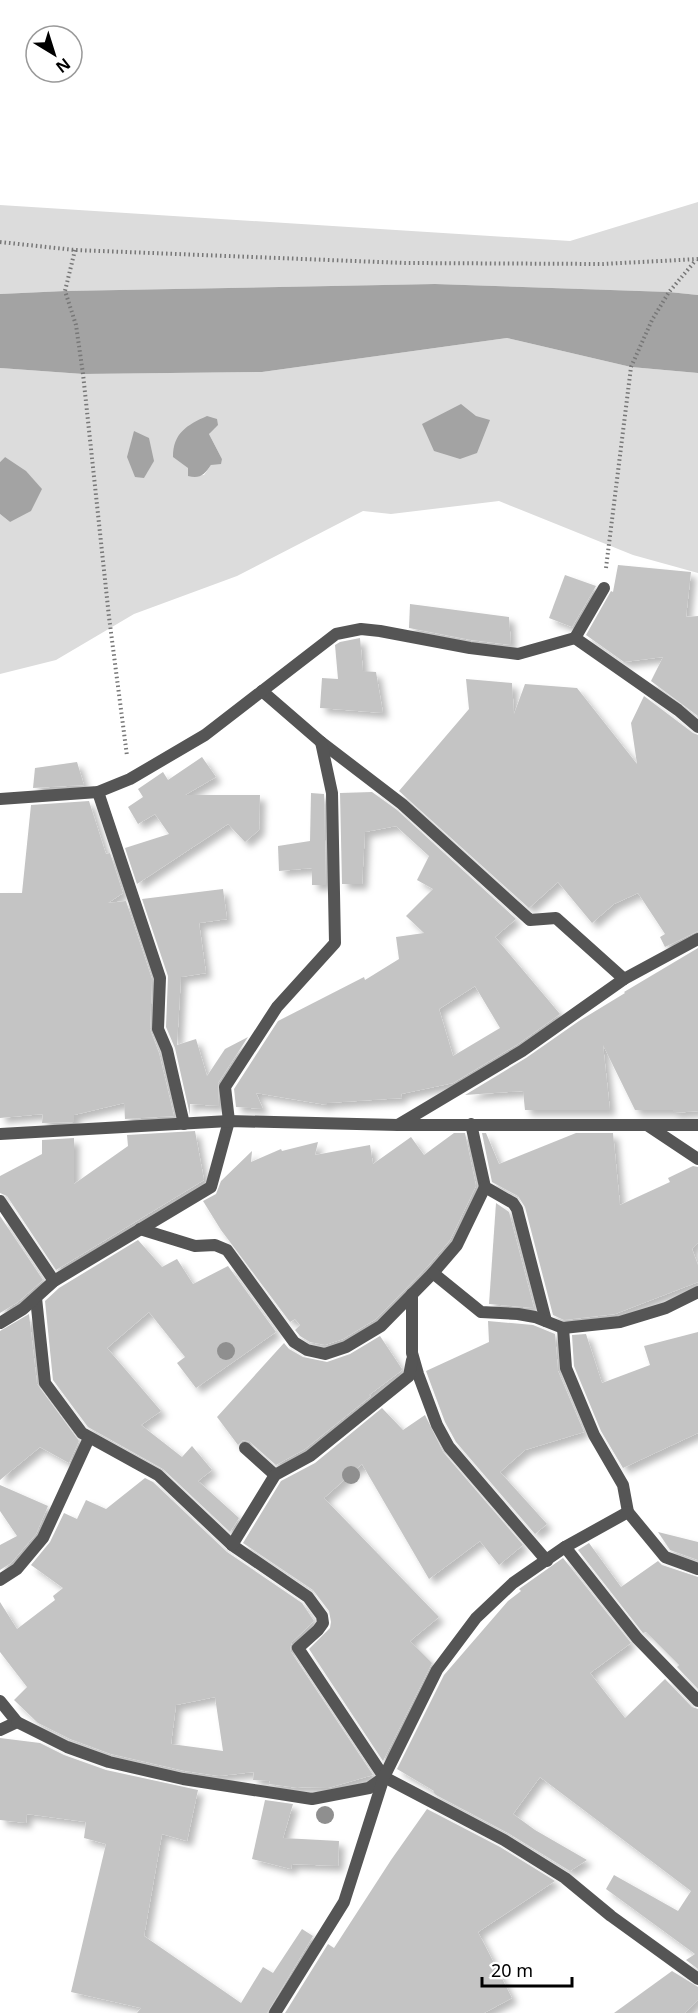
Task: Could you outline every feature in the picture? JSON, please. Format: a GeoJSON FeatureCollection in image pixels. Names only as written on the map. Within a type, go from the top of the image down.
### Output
{"type":"FeatureCollection","features":[{"type":"Feature","properties":{"kind":"street"},"geometry":{"type":"LineString","coordinates":[[0,800],[98,792],[130,779],[205,735],[336,634],[361,629],[518,654],[575,638],[604,588]]}},
{"type":"Feature","properties":{"kind":"street"},"geometry":{"type":"LineString","coordinates":[[575,638],[678,710],[698,727]]}},
{"type":"Feature","properties":{"kind":"street"},"geometry":{"type":"LineString","coordinates":[[262,691],[321,742],[402,804],[530,920],[555,918],[624,978]]}},
{"type":"Feature","properties":{"kind":"street"},"geometry":{"type":"LineString","coordinates":[[0,1323],[36,1298],[54,1281],[211,1187],[229,1121],[225,1087],[277,1007],[335,943],[332,793],[321,742]]}},
{"type":"Feature","properties":{"kind":"street"},"geometry":{"type":"LineString","coordinates":[[98,792],[160,978],[158,1029],[167,1050],[184,1124]]}},
{"type":"Feature","properties":{"kind":"street"},"geometry":{"type":"LineString","coordinates":[[398,1125],[522,1051],[624,978],[698,939]]}},
{"type":"Feature","properties":{"kind":"street"},"geometry":{"type":"LineString","coordinates":[[0,1134],[229,1121],[398,1125],[698,1125]]}},
{"type":"Feature","properties":{"kind":"street"},"geometry":{"type":"LineString","coordinates":[[140,1229],[195,1246],[215,1245],[227,1250],[294,1342],[307,1350],[325,1354],[346,1347],[381,1326],[433,1274],[457,1245],[485,1187],[471,1124]]}},
{"type":"Feature","properties":{"kind":"street"},"geometry":{"type":"LineString","coordinates":[[647,1125],[698,1159]]}},
{"type":"Feature","properties":{"kind":"street"},"geometry":{"type":"LineString","coordinates":[[485,1187],[513,1203],[517,1209],[546,1321]]}},
{"type":"Feature","properties":{"kind":"street"},"geometry":{"type":"LineString","coordinates":[[0,1201],[54,1281]]}},
{"type":"Feature","properties":{"kind":"street"},"geometry":{"type":"LineString","coordinates":[[433,1274],[481,1312],[518,1314],[563,1328],[620,1322],[666,1308],[698,1292]]}},
{"type":"Feature","properties":{"kind":"street"},"geometry":{"type":"LineString","coordinates":[[232,1545],[275,1475],[310,1456],[409,1376],[412,1353],[412,1294]]}},
{"type":"Feature","properties":{"kind":"street"},"geometry":{"type":"LineString","coordinates":[[36,1298],[45,1383],[82,1434],[158,1475],[232,1545],[308,1597],[322,1616],[323,1623],[318,1630],[298,1648],[384,1777],[504,1840],[565,1878],[611,1916],[698,1979]]}},
{"type":"Feature","properties":{"kind":"street"},"geometry":{"type":"LineString","coordinates":[[563,1328],[566,1368],[594,1435],[623,1485],[628,1512],[665,1557],[698,1569]]}},
{"type":"Feature","properties":{"kind":"street"},"geometry":{"type":"LineString","coordinates":[[412,1353],[437,1425],[450,1447],[547,1561]]}},
{"type":"Feature","properties":{"kind":"street"},"geometry":{"type":"LineString","coordinates":[[0,1580],[17,1569],[43,1538],[90,1438]]}},
{"type":"Feature","properties":{"kind":"street"},"geometry":{"type":"LineString","coordinates":[[245,1448],[275,1475]]}},
{"type":"Feature","properties":{"kind":"street"},"geometry":{"type":"LineString","coordinates":[[276,2012],[344,1902],[384,1777],[437,1670],[476,1618],[513,1583],[565,1547],[628,1512]]}},
{"type":"Feature","properties":{"kind":"street"},"geometry":{"type":"LineString","coordinates":[[565,1547],[637,1638],[698,1701]]}},
{"type":"Feature","properties":{"kind":"street"},"geometry":{"type":"LineString","coordinates":[[0,1701],[17,1722],[68,1747],[109,1762],[183,1779],[312,1799],[369,1788],[384,1777]]}},
{"type":"Feature","properties":{"kind":"street"},"geometry":{"type":"LineString","coordinates":[[0,1730],[17,1722]]}},
{"type":"Feature","properties":{"kind":"path"},"geometry":{"type":"LineString","coordinates":[[0,242],[75,250],[405,263],[603,264],[697,259]]}},
{"type":"Feature","properties":{"kind":"path"},"geometry":{"type":"LineString","coordinates":[[75,250],[65,291],[76,326],[83,374],[108,606],[130,779]]}},
{"type":"Feature","properties":{"kind":"path"},"geometry":{"type":"LineString","coordinates":[[604,588],[631,367],[652,320],[669,292],[697,259]]}},
{"type":"Feature","properties":{"kind":"shaded area"},"geometry":{"type":"Polygon","coordinates":[[[698,202],[698,295],[435,284],[0,294],[0,205],[570,241],[698,202]]]}},
{"type":"Feature","properties":{"kind":"shaded area"},"geometry":{"type":"Polygon","coordinates":[[[435,284],[698,295],[698,373],[631,367],[507,338],[262,372],[83,374],[0,368],[0,294],[435,284]]]}},
{"type":"Feature","properties":{"kind":"shaded area"},"geometry":{"type":"Polygon","coordinates":[[[507,338],[631,367],[698,373],[698,573],[633,555],[499,501],[391,514],[363,511],[237,576],[134,614],[56,660],[0,674],[0,514],[10,522],[5,457],[0,462],[0,368],[83,374],[262,372],[507,338]],[[217,419],[188,468],[188,476],[204,475],[211,465],[222,459],[209,434],[217,419]]]}},
{"type":"Feature","properties":{"kind":"shaded area"},"geometry":{"type":"Polygon","coordinates":[[[461,404],[476,416],[490,420],[477,453],[460,459],[434,451],[422,424],[461,404]]]}},
{"type":"Feature","properties":{"kind":"shaded area"},"geometry":{"type":"Polygon","coordinates":[[[207,416],[217,419],[218,425],[209,434],[222,459],[221,464],[211,465],[204,474],[199,476],[188,476],[188,468],[173,457],[176,442],[182,431],[207,416]]]}},
{"type":"Feature","properties":{"kind":"shaded area"},"geometry":{"type":"Polygon","coordinates":[[[134,431],[149,438],[154,461],[144,478],[135,477],[127,457],[134,431]]]}},
{"type":"Feature","properties":{"kind":"shaded area"},"geometry":{"type":"Polygon","coordinates":[[[5,457],[26,471],[42,489],[31,511],[10,522],[0,514],[0,462],[5,457]]]}},
{"type":"Feature","properties":{"kind":"building"},"geometry":{"type":"Polygon","coordinates":[[[618,565],[691,572],[686,617],[698,616],[698,716],[651,681],[663,657],[624,662],[586,635],[611,591],[613,592],[618,565]]]}},
{"type":"Feature","properties":{"kind":"building"},"geometry":{"type":"Polygon","coordinates":[[[565,575],[596,586],[572,627],[549,618],[565,575]]]}},
{"type":"Feature","properties":{"kind":"building"},"geometry":{"type":"Polygon","coordinates":[[[410,604],[509,617],[511,645],[409,628],[410,604]]]}},
{"type":"Feature","properties":{"kind":"building"},"geometry":{"type":"Polygon","coordinates":[[[360,638],[363,671],[376,672],[383,713],[320,708],[322,678],[338,679],[335,645],[360,638]]]}},
{"type":"Feature","properties":{"kind":"building"},"geometry":{"type":"Polygon","coordinates":[[[466,679],[512,683],[514,714],[525,684],[577,688],[637,764],[631,723],[644,696],[698,735],[698,931],[665,947],[660,937],[665,934],[638,893],[614,904],[592,923],[558,882],[529,908],[399,791],[469,709],[466,679]]]}},
{"type":"Feature","properties":{"kind":"building"},"geometry":{"type":"Polygon","coordinates":[[[202,757],[216,777],[185,795],[260,795],[259,830],[245,842],[228,824],[137,884],[125,848],[169,834],[155,814],[138,824],[128,807],[143,797],[138,789],[163,772],[168,780],[202,757]]]}},
{"type":"Feature","properties":{"kind":"building"},"geometry":{"type":"Polygon","coordinates":[[[77,762],[84,785],[33,788],[35,768],[77,762]]]}},
{"type":"Feature","properties":{"kind":"building"},"geometry":{"type":"Polygon","coordinates":[[[372,792],[397,810],[516,919],[495,937],[560,1014],[518,1044],[453,1083],[401,1094],[402,1098],[327,1103],[327,1105],[256,1093],[263,1109],[236,1107],[234,1089],[278,1021],[364,977],[365,980],[399,959],[396,937],[424,933],[406,916],[433,889],[417,880],[429,856],[396,826],[365,832],[362,884],[342,884],[340,793],[372,792]],[[475,986],[439,1009],[453,1056],[500,1028],[475,986]]]}},
{"type":"Feature","properties":{"kind":"building"},"geometry":{"type":"Polygon","coordinates":[[[311,793],[324,794],[326,885],[312,885],[312,868],[279,871],[278,846],[310,841],[311,793]]]}},
{"type":"Feature","properties":{"kind":"building"},"geometry":{"type":"Polygon","coordinates":[[[89,801],[106,854],[110,853],[123,893],[108,903],[126,901],[152,979],[150,1029],[159,1053],[174,1116],[125,1119],[124,1103],[74,1115],[74,1122],[42,1123],[43,1114],[0,1118],[0,893],[22,893],[31,805],[89,801]]]}},
{"type":"Feature","properties":{"kind":"building"},"geometry":{"type":"Polygon","coordinates":[[[223,889],[227,919],[199,923],[206,973],[181,977],[177,1045],[196,1039],[207,1076],[225,1049],[248,1037],[218,1083],[219,1106],[190,1104],[190,1115],[175,1048],[166,1027],[168,976],[142,899],[223,889]]]}},
{"type":"Feature","properties":{"kind":"building"},"geometry":{"type":"Polygon","coordinates":[[[698,948],[698,1111],[673,1113],[673,1110],[635,1110],[603,1045],[610,1110],[525,1110],[523,1091],[465,1095],[526,1058],[624,992],[698,948]]]}},
{"type":"Feature","properties":{"kind":"building"},"geometry":{"type":"Polygon","coordinates":[[[195,1131],[204,1180],[56,1270],[7,1196],[0,1193],[0,1176],[42,1154],[42,1140],[74,1138],[74,1184],[128,1146],[127,1135],[195,1131]]]}},
{"type":"Feature","properties":{"kind":"building"},"geometry":{"type":"Polygon","coordinates":[[[454,1133],[465,1133],[476,1186],[450,1240],[376,1319],[343,1339],[325,1345],[310,1342],[300,1336],[295,1330],[300,1325],[295,1319],[290,1322],[221,1230],[203,1201],[216,1194],[221,1181],[252,1151],[251,1162],[281,1149],[282,1151],[318,1142],[315,1155],[370,1145],[373,1164],[411,1137],[424,1155],[454,1133]]]}},
{"type":"Feature","properties":{"kind":"building"},"geometry":{"type":"Polygon","coordinates":[[[482,1133],[486,1133],[499,1164],[576,1133],[613,1133],[620,1205],[670,1182],[668,1178],[693,1166],[698,1167],[698,1243],[692,1249],[698,1265],[698,1282],[615,1314],[564,1320],[553,1315],[525,1207],[518,1196],[492,1182],[482,1133]]]}},
{"type":"Feature","properties":{"kind":"building"},"geometry":{"type":"Polygon","coordinates":[[[496,1203],[509,1212],[534,1308],[489,1304],[496,1203]]]}},
{"type":"Feature","properties":{"kind":"building"},"geometry":{"type":"Polygon","coordinates":[[[0,1216],[43,1280],[18,1302],[0,1313],[0,1216]]]}},
{"type":"Feature","properties":{"kind":"building"},"geometry":{"type":"Polygon","coordinates":[[[138,1240],[162,1267],[177,1259],[193,1284],[228,1266],[276,1332],[196,1388],[177,1363],[185,1357],[149,1312],[107,1348],[161,1411],[141,1425],[182,1457],[192,1446],[212,1470],[198,1481],[239,1518],[230,1532],[163,1469],[88,1427],[53,1380],[45,1301],[59,1288],[138,1240]]]}},
{"type":"Feature","properties":{"kind":"building"},"geometry":{"type":"Polygon","coordinates":[[[29,1314],[37,1384],[79,1441],[69,1463],[40,1447],[0,1480],[0,1331],[29,1314]]]}},
{"type":"Feature","properties":{"kind":"building"},"geometry":{"type":"Polygon","coordinates":[[[488,1321],[533,1325],[555,1334],[558,1371],[584,1432],[525,1450],[500,1472],[547,1524],[535,1534],[456,1442],[445,1422],[426,1371],[489,1342],[488,1321]]]}},
{"type":"Feature","properties":{"kind":"building"},"geometry":{"type":"Polygon","coordinates":[[[698,1332],[698,1433],[623,1468],[601,1431],[574,1366],[572,1335],[586,1334],[602,1383],[650,1365],[644,1346],[698,1332]]]}},
{"type":"Feature","properties":{"kind":"building"},"geometry":{"type":"Polygon","coordinates":[[[380,1336],[402,1369],[401,1371],[305,1449],[276,1465],[250,1442],[243,1440],[238,1445],[217,1417],[284,1343],[289,1349],[303,1357],[327,1362],[350,1354],[380,1336]]]}},
{"type":"Feature","properties":{"kind":"building"},"geometry":{"type":"Polygon","coordinates":[[[382,1408],[403,1430],[425,1415],[443,1452],[523,1545],[499,1565],[480,1541],[429,1579],[362,1464],[324,1498],[439,1617],[410,1641],[432,1663],[383,1761],[309,1649],[330,1628],[329,1611],[313,1590],[243,1543],[281,1481],[315,1463],[382,1408]]]}},
{"type":"Feature","properties":{"kind":"building"},"geometry":{"type":"Polygon","coordinates":[[[145,1478],[153,1482],[227,1552],[302,1603],[314,1621],[292,1642],[291,1652],[373,1775],[328,1788],[298,1788],[269,1784],[270,1781],[253,1780],[254,1772],[219,1776],[185,1771],[111,1754],[70,1739],[38,1723],[14,1700],[27,1687],[0,1652],[0,1602],[17,1629],[55,1600],[53,1596],[63,1588],[31,1565],[50,1542],[64,1513],[77,1519],[86,1500],[106,1509],[145,1478]],[[215,1697],[176,1705],[171,1744],[223,1751],[215,1697]]]}},
{"type":"Feature","properties":{"kind":"building"},"geometry":{"type":"Polygon","coordinates":[[[0,1485],[48,1506],[36,1534],[11,1563],[0,1570],[0,1545],[17,1536],[0,1511],[0,1485]]]}},
{"type":"Feature","properties":{"kind":"building"},"geometry":{"type":"Polygon","coordinates":[[[658,1532],[698,1542],[698,1560],[670,1550],[658,1532]]]}},
{"type":"Feature","properties":{"kind":"building"},"geometry":{"type":"Polygon","coordinates":[[[589,1543],[621,1587],[658,1561],[662,1565],[698,1577],[698,1689],[677,1667],[679,1665],[646,1632],[643,1633],[578,1550],[589,1543]]]}},
{"type":"Feature","properties":{"kind":"building"},"geometry":{"type":"Polygon","coordinates":[[[563,1558],[631,1643],[590,1673],[625,1718],[665,1679],[692,1707],[698,1709],[698,1969],[686,1960],[695,1954],[606,1889],[614,1875],[678,1911],[691,1891],[540,1777],[513,1814],[535,1830],[587,1860],[570,1871],[508,1833],[436,1795],[434,1791],[397,1769],[444,1675],[508,1601],[521,1591],[519,1589],[563,1558]]]}},
{"type":"Feature","properties":{"kind":"building"},"geometry":{"type":"Polygon","coordinates":[[[0,1738],[40,1743],[64,1755],[106,1770],[198,1790],[187,1841],[162,1834],[144,1936],[241,2003],[263,1967],[273,1973],[302,1929],[313,1936],[267,2013],[137,2013],[141,2008],[71,1992],[106,1844],[84,1838],[86,1822],[27,1814],[26,1823],[0,1820],[0,1738]]]}},
{"type":"Feature","properties":{"kind":"building"},"geometry":{"type":"Polygon","coordinates":[[[265,1800],[293,1804],[283,1838],[339,1841],[338,1866],[292,1864],[291,1869],[252,1859],[265,1800]]]}},
{"type":"Feature","properties":{"kind":"building"},"geometry":{"type":"Polygon","coordinates":[[[427,1809],[500,1847],[555,1881],[478,1932],[512,1998],[484,2013],[285,2013],[328,1944],[334,1948],[427,1809]]]}},
{"type":"Feature","properties":{"kind":"building"},"geometry":{"type":"Polygon","coordinates":[[[672,1971],[698,1987],[698,2000],[685,2013],[614,2013],[672,1971]]]}}]}
